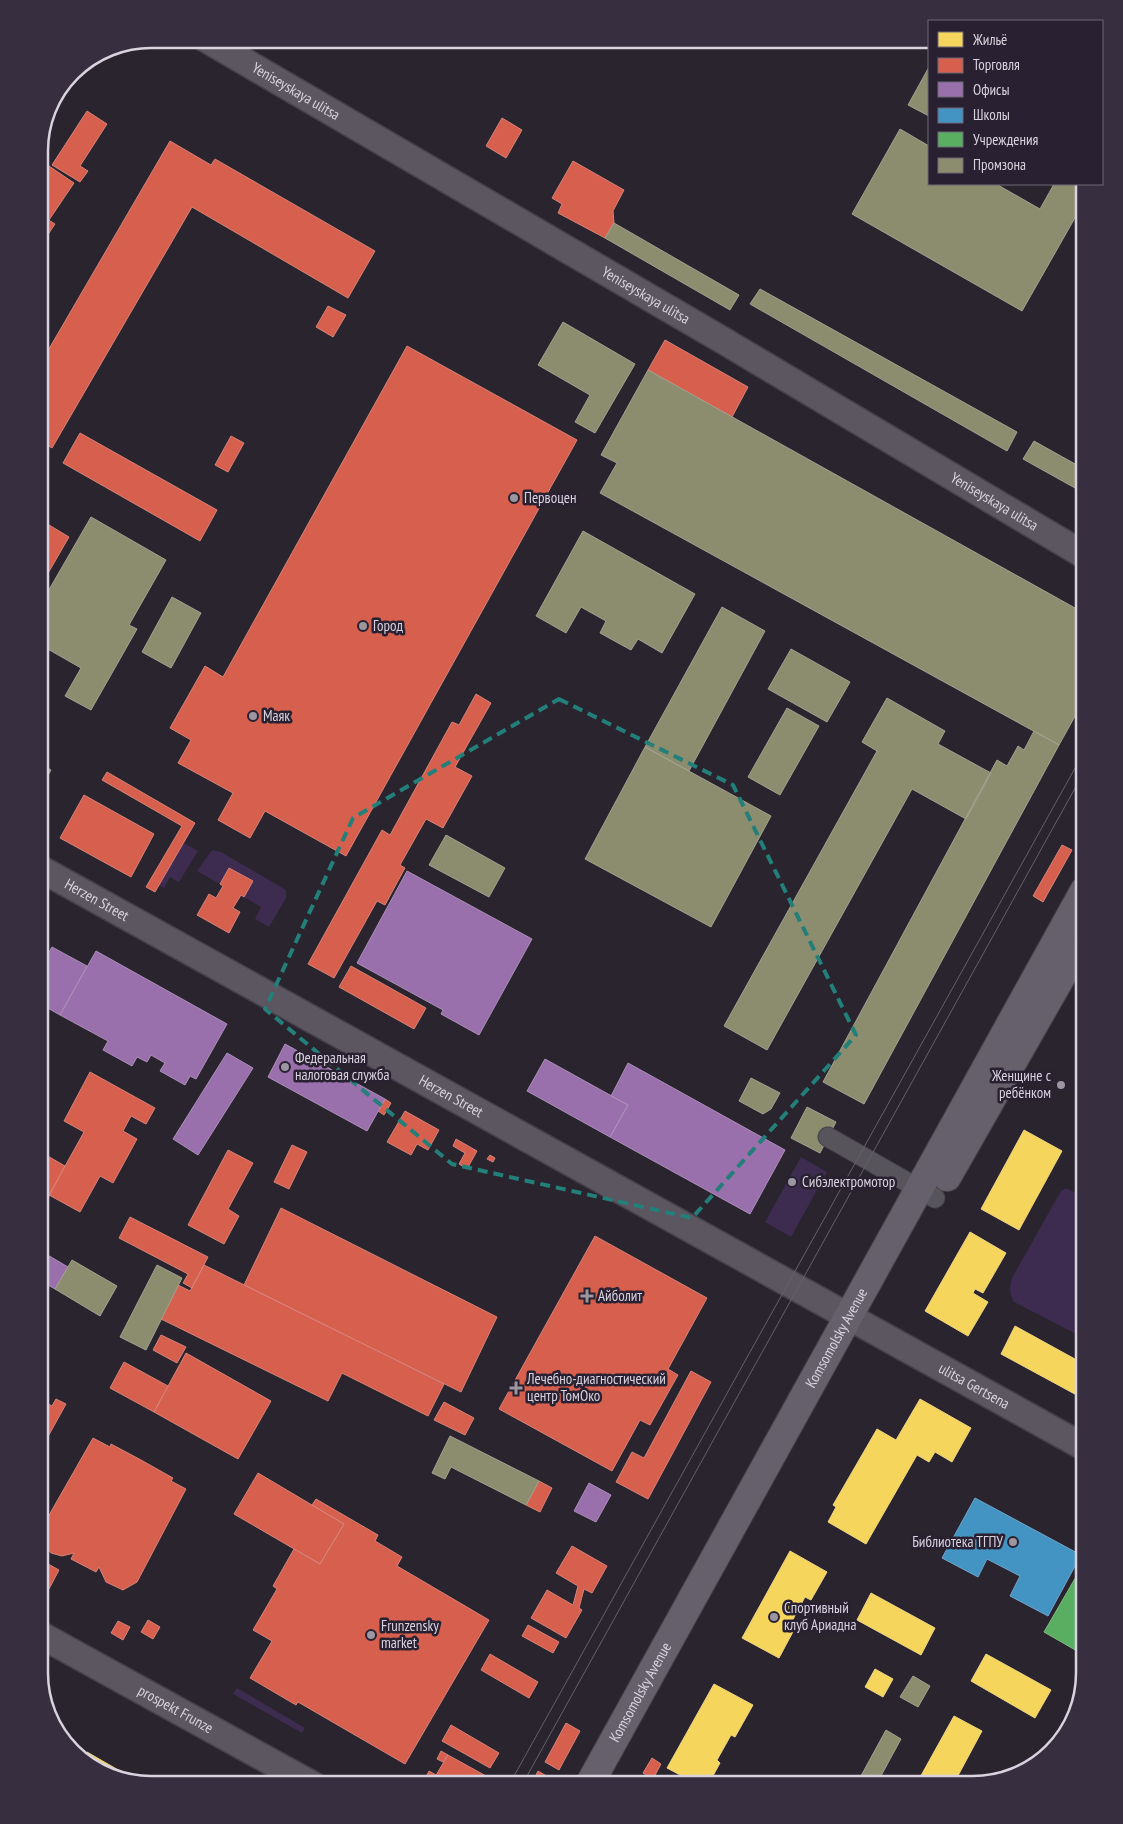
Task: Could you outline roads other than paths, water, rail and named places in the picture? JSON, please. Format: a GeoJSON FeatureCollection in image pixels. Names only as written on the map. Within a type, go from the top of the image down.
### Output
{"type":"FeatureCollection","features":[{"type":"Feature","properties":{"kind":"main road","name":"Komsomolsky Avenue"},"geometry":{"type":"LineString","coordinates":[[611,1776],[927,1194],[1076,906]]}},
{"type":"Feature","properties":{"kind":"main road","name":"Komsomolsky Avenue"},"geometry":{"type":"LineString","coordinates":[[927,1194],[1076,950]]}},
{"type":"Feature","properties":{"kind":"main road","name":"Komsomolsky Avenue"},"geometry":{"type":"LineString","coordinates":[[594,1776],[857,1321]]}},
{"type":"Feature","properties":{"kind":"street","name":"Yeniseyskaya ulitsa"},"geometry":{"type":"LineString","coordinates":[[221,48],[740,350],[1076,550]]}},
{"type":"Feature","properties":{"kind":"street","name":"Herzen Street"},"geometry":{"type":"LineString","coordinates":[[48,873],[857,1321]]}},
{"type":"Feature","properties":{"kind":"street"},"geometry":{"type":"LineString","coordinates":[[828,1137],[927,1194]]}},
{"type":"Feature","properties":{"kind":"street","name":"ulitsa Gertsena"},"geometry":{"type":"LineString","coordinates":[[857,1321],[1076,1443]]}},
{"type":"Feature","properties":{"kind":"street","name":"prospekt Frunze"},"geometry":{"type":"LineString","coordinates":[[48,1639],[297,1776]]}},
{"type":"Feature","properties":{"kind":"tram line"},"geometry":{"type":"LineString","coordinates":[[514,1776],[1076,766]]}},
{"type":"Feature","properties":{"kind":"tram line"},"geometry":{"type":"LineString","coordinates":[[527,1776],[1076,786]]}},
{"type":"Feature","properties":{"kind":"place","name":"Первоцен"},"geometry":{"type":"Point","coordinates":[514,498]}},
{"type":"Feature","properties":{"kind":"place","name":"Город"},"geometry":{"type":"Point","coordinates":[363,626]}},
{"type":"Feature","properties":{"kind":"place","name":"Маяк"},"geometry":{"type":"Point","coordinates":[253,716]}},
{"type":"Feature","properties":{"kind":"place","name":"Федеральная налоговая служба"},"geometry":{"type":"Point","coordinates":[285,1067]}},
{"type":"Feature","properties":{"kind":"place","name":"Женщине с ребёнком"},"geometry":{"type":"Point","coordinates":[1061,1085]}},
{"type":"Feature","properties":{"kind":"place","name":"Сибэлектромотор"},"geometry":{"type":"Point","coordinates":[792,1182]}},
{"type":"Feature","properties":{"kind":"place","name":"Айболит"},"geometry":{"type":"Point","coordinates":[587,1296]}},
{"type":"Feature","properties":{"kind":"place","name":"Лечебно-диагностический центр ТомОко"},"geometry":{"type":"Point","coordinates":[516,1388]}},
{"type":"Feature","properties":{"kind":"place","name":"Библиотека ТГПУ"},"geometry":{"type":"Point","coordinates":[1013,1542]}},
{"type":"Feature","properties":{"kind":"place","name":"Спортивный клуб Ариадна"},"geometry":{"type":"Point","coordinates":[774,1617]}},
{"type":"Feature","properties":{"kind":"place","name":"Frunzensky market"},"geometry":{"type":"Point","coordinates":[371,1635]}}]}
